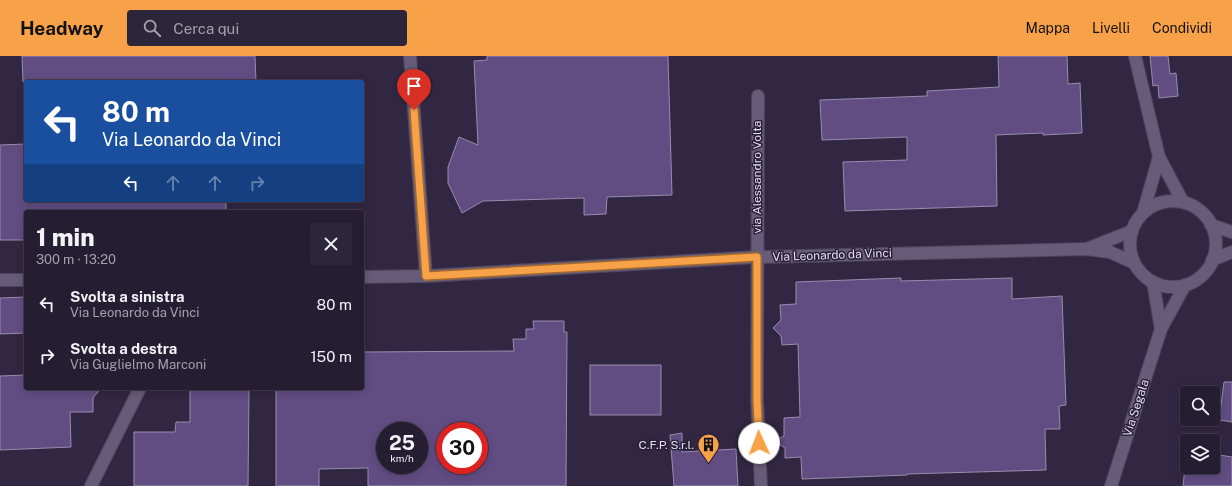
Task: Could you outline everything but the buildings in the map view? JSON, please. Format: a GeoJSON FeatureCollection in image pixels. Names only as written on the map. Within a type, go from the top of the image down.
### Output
{"type":"FeatureCollection","features":[{"type":"Feature","properties":{"kind":"street"},"geometry":{"type":"LineString","coordinates":[[410,56],[426,276]]}},
{"type":"Feature","properties":{"kind":"street"},"geometry":{"type":"LineString","coordinates":[[1135,56],[1159,157],[1183,202]]}},
{"type":"Feature","properties":{"kind":"street","name":"via Alessandro Volta"},"geometry":{"type":"LineString","coordinates":[[758,96],[757,400],[761,486]]}},
{"type":"Feature","properties":{"kind":"street"},"geometry":{"type":"LineString","coordinates":[[1143,213],[1159,157]]}},
{"type":"Feature","properties":{"kind":"street"},"geometry":{"type":"LineString","coordinates":[[1134,263],[1130,247],[1132,231],[1136,221],[1143,213],[1155,205],[1169,201],[1183,202]]}},
{"type":"Feature","properties":{"kind":"street","name":"Via Segala"},"geometry":{"type":"LineString","coordinates":[[1134,263],[1139,271],[1153,282],[1164,286],[1175,287],[1186,285],[1197,279],[1206,271],[1212,260],[1215,248],[1215,236],[1211,225],[1204,215],[1195,207],[1183,202]]}},
{"type":"Feature","properties":{"kind":"street"},"geometry":{"type":"LineString","coordinates":[[1211,225],[1232,232]]}},
{"type":"Feature","properties":{"kind":"street","name":"Via Leonardo da Vinci"},"geometry":{"type":"LineString","coordinates":[[1086,249],[1132,231]]}},
{"type":"Feature","properties":{"kind":"street","name":"Via Leonardo da Vinci"},"geometry":{"type":"LineString","coordinates":[[364,277],[426,276],[757,257],[1086,249],[1110,252],[1134,263]]}},
{"type":"Feature","properties":{"kind":"street"},"geometry":{"type":"LineString","coordinates":[[1212,260],[1232,252]]}},
{"type":"Feature","properties":{"kind":"street"},"geometry":{"type":"LineString","coordinates":[[0,280],[24,280]]}},
{"type":"Feature","properties":{"kind":"street","name":"Via Segala"},"geometry":{"type":"LineString","coordinates":[[1153,282],[1161,329]]}},
{"type":"Feature","properties":{"kind":"street","name":"Via Segala"},"geometry":{"type":"LineString","coordinates":[[1111,486],[1161,329],[1186,285]]}},
{"type":"Feature","properties":{"kind":"street"},"geometry":{"type":"LineString","coordinates":[[91,486],[139,390]]}},
{"type":"Feature","properties":{"kind":"place","name":"C.F.P. S.r.l."},"geometry":{"type":"Point","coordinates":[709,464]}},
{"type":"Feature","properties":{"kind":"route"},"geometry":{"type":"LineString","coordinates":[[414,110],[426,276],[757,257],[757,400],[759,443]]}}]}
